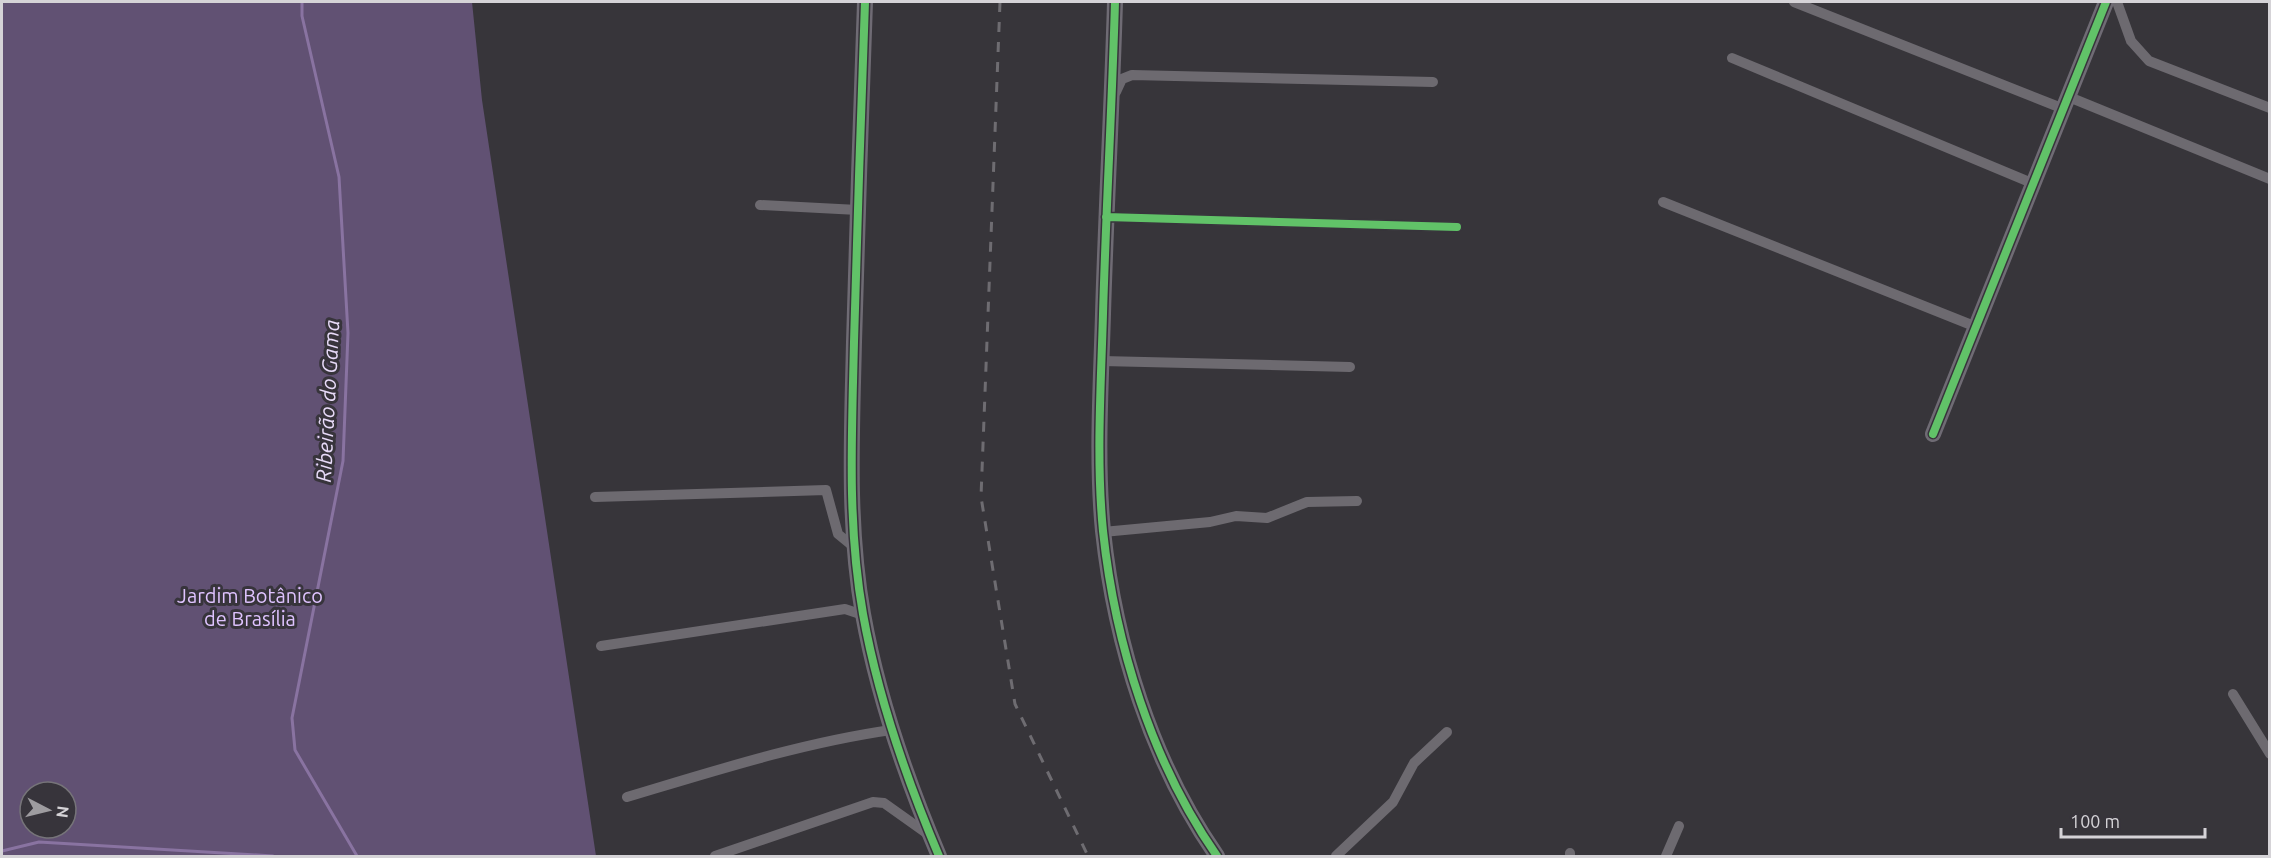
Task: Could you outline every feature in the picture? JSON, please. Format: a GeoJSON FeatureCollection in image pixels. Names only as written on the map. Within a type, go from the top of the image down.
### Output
{"type":"FeatureCollection","features":[{"type":"Feature","properties":{"kind":"street"},"geometry":{"type":"LineString","coordinates":[[865,2],[851,462],[855,548],[863,615],[891,730],[904,771],[939,856]]}},
{"type":"Feature","properties":{"kind":"street"},"geometry":{"type":"LineString","coordinates":[[1115,2],[1102,361],[1103,532],[1117,610],[1143,709],[1167,768],[1205,839],[1218,856]]}},
{"type":"Feature","properties":{"kind":"street"},"geometry":{"type":"LineString","coordinates":[[1794,2],[2270,179]]}},
{"type":"Feature","properties":{"kind":"street"},"geometry":{"type":"LineString","coordinates":[[1932,434],[2106,2]]}},
{"type":"Feature","properties":{"kind":"street"},"geometry":{"type":"LineString","coordinates":[[2117,2],[2132,41],[2149,61],[2270,108]]}},
{"type":"Feature","properties":{"kind":"street"},"geometry":{"type":"LineString","coordinates":[[1732,58],[2034,184]]}},
{"type":"Feature","properties":{"kind":"street"},"geometry":{"type":"LineString","coordinates":[[1112,106],[1119,82],[1132,75],[1433,82]]}},
{"type":"Feature","properties":{"kind":"street"},"geometry":{"type":"LineString","coordinates":[[1663,202],[1974,326]]}},
{"type":"Feature","properties":{"kind":"street"},"geometry":{"type":"LineString","coordinates":[[760,205],[858,210]]}},
{"type":"Feature","properties":{"kind":"street"},"geometry":{"type":"LineString","coordinates":[[1106,217],[1457,227]]}},
{"type":"Feature","properties":{"kind":"street"},"geometry":{"type":"LineString","coordinates":[[1102,361],[1350,367]]}},
{"type":"Feature","properties":{"kind":"street"},"geometry":{"type":"LineString","coordinates":[[595,497],[826,490],[830,512],[838,534],[855,548]]}},
{"type":"Feature","properties":{"kind":"street"},"geometry":{"type":"LineString","coordinates":[[1103,532],[1210,522],[1236,516],[1267,518],[1307,502],[1357,501]]}},
{"type":"Feature","properties":{"kind":"street"},"geometry":{"type":"LineString","coordinates":[[845,609],[860,593]]}},
{"type":"Feature","properties":{"kind":"street"},"geometry":{"type":"LineString","coordinates":[[601,646],[845,609],[863,615]]}},
{"type":"Feature","properties":{"kind":"street"},"geometry":{"type":"LineString","coordinates":[[2233,694],[2270,754]]}},
{"type":"Feature","properties":{"kind":"street"},"geometry":{"type":"LineString","coordinates":[[627,797],[831,740],[891,730]]}},
{"type":"Feature","properties":{"kind":"street"},"geometry":{"type":"LineString","coordinates":[[1336,856],[1393,802],[1414,763],[1447,732]]}},
{"type":"Feature","properties":{"kind":"street"},"geometry":{"type":"LineString","coordinates":[[715,856],[873,802],[884,803],[930,835]]}},
{"type":"Feature","properties":{"kind":"street"},"geometry":{"type":"LineString","coordinates":[[1666,856],[1679,826]]}},
{"type":"Feature","properties":{"kind":"green space","name":"Jardim Botânico de Brasília"},"geometry":{"type":"Polygon","coordinates":[[[2,2],[472,2],[482,100],[596,856],[2,856],[2,2]]]}},
{"type":"Feature","properties":{"kind":"waterway","name":"Ribeirão do Gama"},"geometry":{"type":"LineString","coordinates":[[302,2],[302,16],[339,177],[348,333],[343,461],[292,718],[295,750],[357,856]]}},
{"type":"Feature","properties":{"kind":"waterway"},"geometry":{"type":"LineString","coordinates":[[2,851],[39,842],[273,856]]}},
{"type":"Feature","properties":{"kind":"railway"},"geometry":{"type":"LineString","coordinates":[[1000,2],[981,497],[1015,704],[1088,856]]}},
{"type":"Feature","properties":{"kind":"cycle path"},"geometry":{"type":"LineString","coordinates":[[865,2],[852,410],[855,546],[863,614],[885,707],[904,767],[939,856]]}},
{"type":"Feature","properties":{"kind":"cycle path"},"geometry":{"type":"LineString","coordinates":[[1115,2],[1100,422],[1103,531],[1117,616],[1140,701],[1173,782],[1217,856]]}},
{"type":"Feature","properties":{"kind":"cycle path"},"geometry":{"type":"LineString","coordinates":[[1933,434],[2106,2]]}},
{"type":"Feature","properties":{"kind":"cycle path"},"geometry":{"type":"LineString","coordinates":[[1106,217],[1457,227]]}}]}
